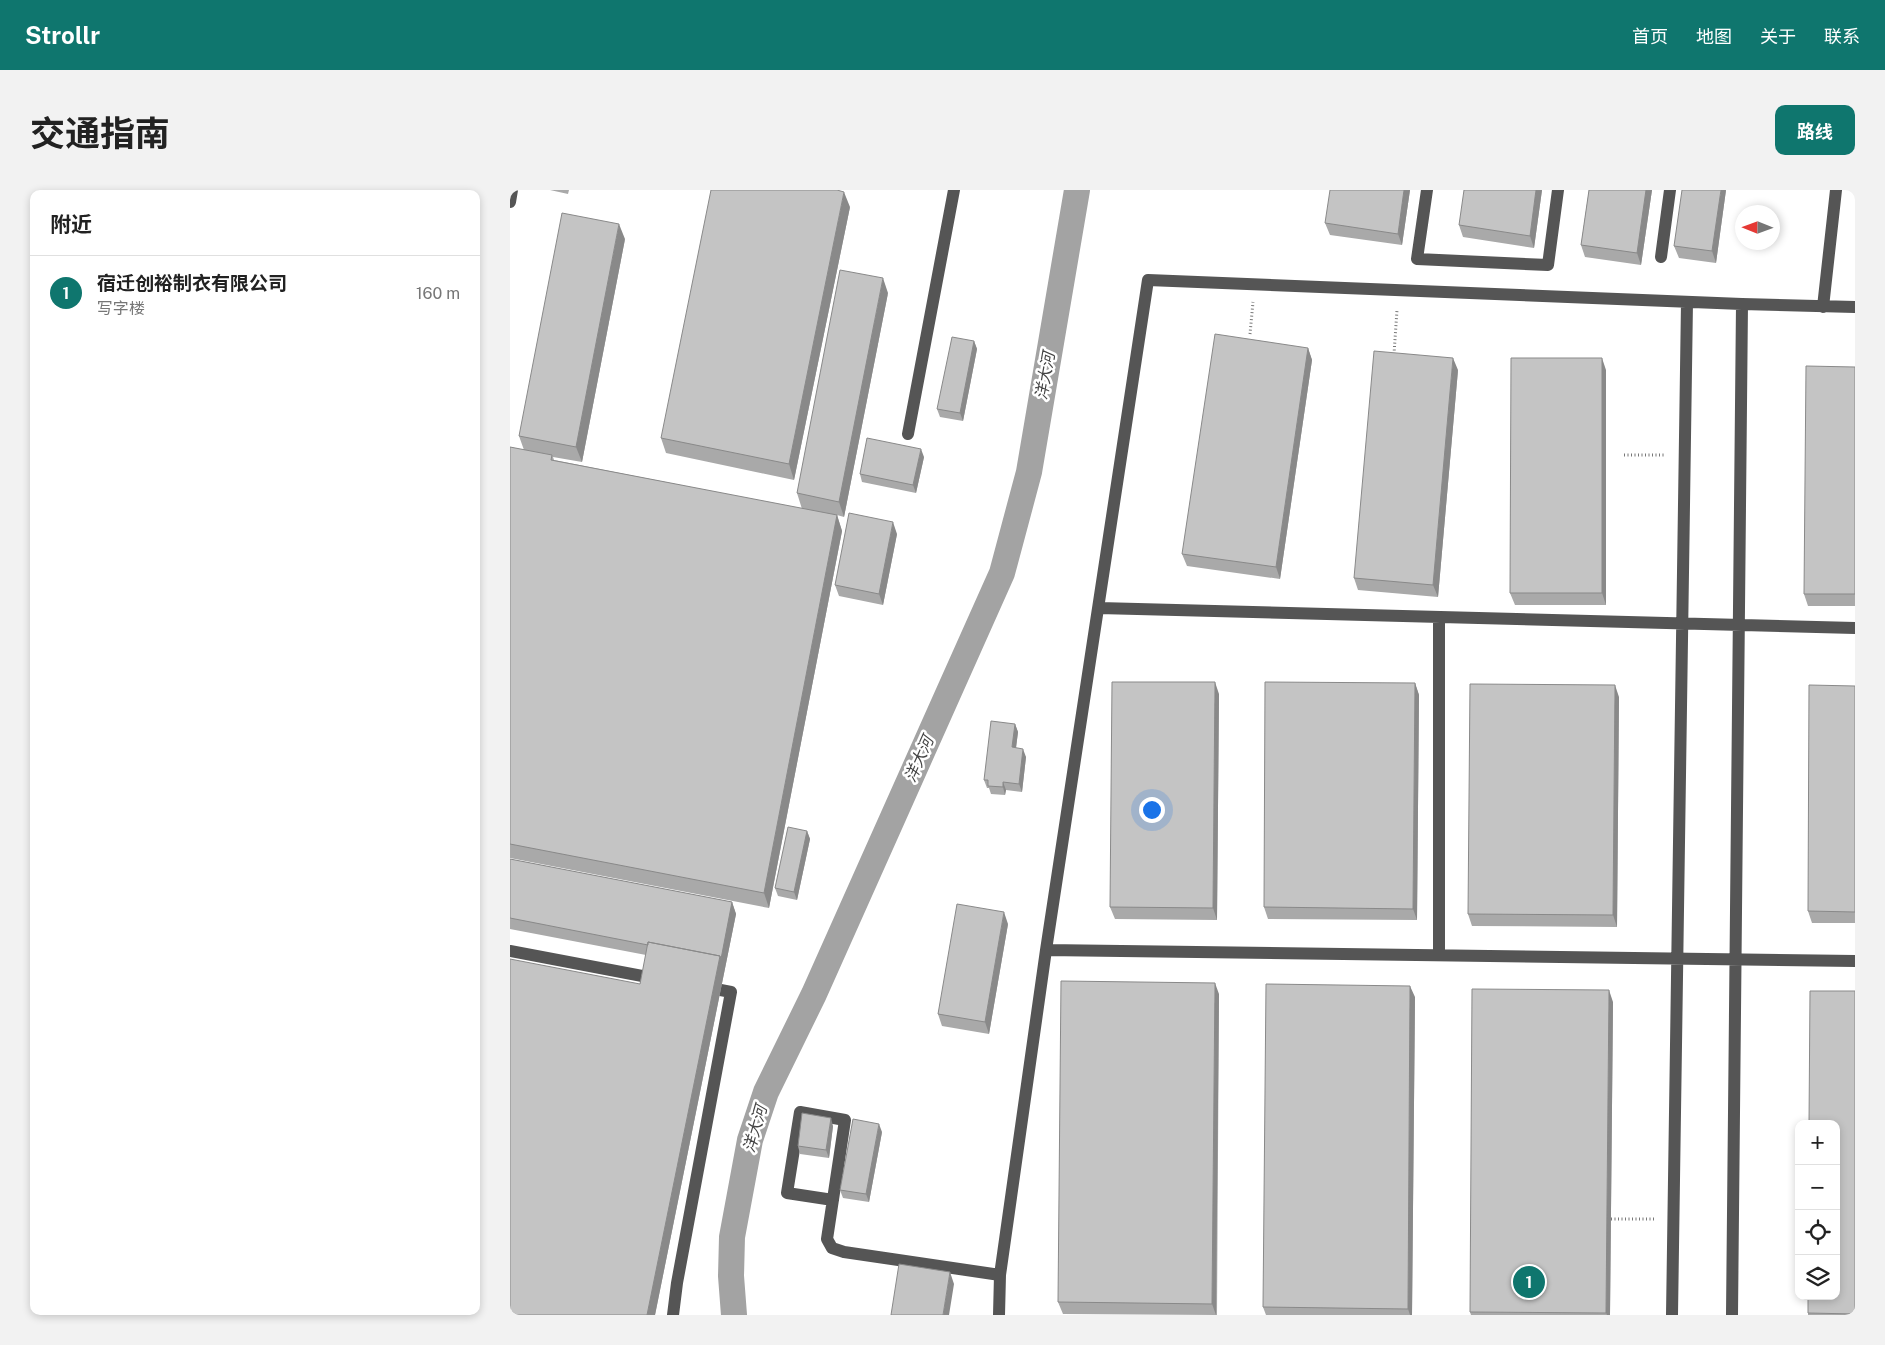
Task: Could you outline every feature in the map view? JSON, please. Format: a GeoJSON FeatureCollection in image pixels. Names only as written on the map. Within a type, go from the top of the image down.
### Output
{"type":"FeatureCollection","features":[{"type":"Feature","properties":{"kind":"street"},"geometry":{"type":"LineString","coordinates":[[510,202],[512,190]]}},
{"type":"Feature","properties":{"kind":"street"},"geometry":{"type":"LineString","coordinates":[[908,434],[954,190]]}},
{"type":"Feature","properties":{"kind":"street"},"geometry":{"type":"LineString","coordinates":[[1427,190],[1417,259],[1548,265],[1558,190]]}},
{"type":"Feature","properties":{"kind":"street"},"geometry":{"type":"LineString","coordinates":[[1661,257],[1670,190]]}},
{"type":"Feature","properties":{"kind":"street"},"geometry":{"type":"LineString","coordinates":[[1823,307],[1836,190]]}},
{"type":"Feature","properties":{"kind":"street"},"geometry":{"type":"LineString","coordinates":[[999,1315],[1000,1275],[1046,950],[1148,280],[1855,307]]}},
{"type":"Feature","properties":{"kind":"street"},"geometry":{"type":"LineString","coordinates":[[1672,1315],[1687,302]]}},
{"type":"Feature","properties":{"kind":"street"},"geometry":{"type":"LineString","coordinates":[[1732,1315],[1742,304]]}},
{"type":"Feature","properties":{"kind":"street"},"geometry":{"type":"LineString","coordinates":[[1099,608],[1855,628]]}},
{"type":"Feature","properties":{"kind":"street"},"geometry":{"type":"LineString","coordinates":[[1440,617],[1440,955]]}},
{"type":"Feature","properties":{"kind":"street"},"geometry":{"type":"LineString","coordinates":[[1046,950],[1855,961]]}},
{"type":"Feature","properties":{"kind":"street"},"geometry":{"type":"LineString","coordinates":[[510,951],[674,981]]}},
{"type":"Feature","properties":{"kind":"street"},"geometry":{"type":"LineString","coordinates":[[673,1315],[677,1283],[731,992],[693,985]]}},
{"type":"Feature","properties":{"kind":"street"},"geometry":{"type":"LineString","coordinates":[[833,1200],[787,1193],[800,1112],[845,1120],[833,1200],[827,1239],[832,1248],[844,1252],[1000,1275]]}},
{"type":"Feature","properties":{"kind":"path"},"geometry":{"type":"LineString","coordinates":[[1250,334],[1255,285]]}},
{"type":"Feature","properties":{"kind":"path"},"geometry":{"type":"LineString","coordinates":[[1394,354],[1398,290]]}},
{"type":"Feature","properties":{"kind":"path"},"geometry":{"type":"LineString","coordinates":[[1624,455],[1684,455]]}},
{"type":"Feature","properties":{"kind":"path"},"geometry":{"type":"LineString","coordinates":[[1611,1219],[1674,1220]]}},
{"type":"Feature","properties":{"kind":"building"},"geometry":{"type":"Polygon","coordinates":[[[711,190],[837,190],[844,192],[789,464],[661,438],[711,190]]]}},
{"type":"Feature","properties":{"kind":"building"},"geometry":{"type":"Polygon","coordinates":[[[1330,190],[1404,190],[1398,234],[1325,223],[1330,190]]]}},
{"type":"Feature","properties":{"kind":"building"},"geometry":{"type":"Polygon","coordinates":[[[1464,190],[1536,190],[1530,236],[1459,225],[1464,190]]]}},
{"type":"Feature","properties":{"kind":"building"},"geometry":{"type":"Polygon","coordinates":[[[1589,190],[1646,190],[1637,253],[1581,245],[1589,190]]]}},
{"type":"Feature","properties":{"kind":"building"},"geometry":{"type":"Polygon","coordinates":[[[1682,190],[1721,190],[1712,251],[1674,246],[1682,190]]]}},
{"type":"Feature","properties":{"kind":"building"},"geometry":{"type":"Polygon","coordinates":[[[562,213],[619,224],[576,447],[519,436],[562,213]]]}},
{"type":"Feature","properties":{"kind":"building"},"geometry":{"type":"Polygon","coordinates":[[[840,270],[883,278],[839,502],[797,493],[840,270]]]}},
{"type":"Feature","properties":{"kind":"building"},"geometry":{"type":"Polygon","coordinates":[[[1215,334],[1308,348],[1276,567],[1182,554],[1215,334]]]}},
{"type":"Feature","properties":{"kind":"building"},"geometry":{"type":"Polygon","coordinates":[[[952,337],[974,341],[960,413],[937,409],[952,337]]]}},
{"type":"Feature","properties":{"kind":"building"},"geometry":{"type":"Polygon","coordinates":[[[1374,351],[1453,358],[1433,585],[1354,578],[1374,351]]]}},
{"type":"Feature","properties":{"kind":"building"},"geometry":{"type":"Polygon","coordinates":[[[1511,358],[1602,358],[1602,593],[1510,593],[1511,358]]]}},
{"type":"Feature","properties":{"kind":"building"},"geometry":{"type":"Polygon","coordinates":[[[1806,366],[1855,367],[1855,594],[1804,594],[1806,366]]]}},
{"type":"Feature","properties":{"kind":"building"},"geometry":{"type":"Polygon","coordinates":[[[867,438],[921,449],[913,485],[860,474],[867,438]]]}},
{"type":"Feature","properties":{"kind":"building"},"geometry":{"type":"Polygon","coordinates":[[[510,447],[552,455],[551,460],[837,515],[764,893],[510,844],[510,447]]]}},
{"type":"Feature","properties":{"kind":"building"},"geometry":{"type":"Polygon","coordinates":[[[849,513],[893,522],[879,594],[835,585],[849,513]]]}},
{"type":"Feature","properties":{"kind":"building"},"geometry":{"type":"Polygon","coordinates":[[[1112,682],[1215,682],[1213,908],[1110,907],[1112,682]]]}},
{"type":"Feature","properties":{"kind":"building"},"geometry":{"type":"Polygon","coordinates":[[[1265,682],[1415,683],[1413,909],[1264,907],[1265,682]]]}},
{"type":"Feature","properties":{"kind":"building"},"geometry":{"type":"Polygon","coordinates":[[[1470,684],[1615,685],[1613,915],[1468,914],[1470,684]]]}},
{"type":"Feature","properties":{"kind":"building"},"geometry":{"type":"Polygon","coordinates":[[[1809,685],[1855,686],[1855,912],[1808,911],[1809,685]]]}},
{"type":"Feature","properties":{"kind":"building"},"geometry":{"type":"Polygon","coordinates":[[[991,721],[1015,724],[1012,747],[1023,749],[1019,784],[1003,782],[1003,787],[988,786],[988,780],[984,780],[991,721]]]}},
{"type":"Feature","properties":{"kind":"building"},"geometry":{"type":"Polygon","coordinates":[[[788,827],[807,831],[794,892],[775,888],[788,827]]]}},
{"type":"Feature","properties":{"kind":"building"},"geometry":{"type":"Polygon","coordinates":[[[510,859],[732,902],[721,959],[720,956],[648,942],[648,945],[510,918],[510,859]]]}},
{"type":"Feature","properties":{"kind":"building"},"geometry":{"type":"Polygon","coordinates":[[[957,904],[1004,912],[985,1022],[938,1014],[957,904]]]}},
{"type":"Feature","properties":{"kind":"building"},"geometry":{"type":"Polygon","coordinates":[[[648,942],[720,956],[647,1315],[510,1315],[510,959],[640,984],[648,942]]]}},
{"type":"Feature","properties":{"kind":"building"},"geometry":{"type":"Polygon","coordinates":[[[1061,981],[1215,983],[1212,1304],[1058,1302],[1061,981]]]}},
{"type":"Feature","properties":{"kind":"building"},"geometry":{"type":"Polygon","coordinates":[[[1266,984],[1410,986],[1408,1309],[1263,1307],[1266,984]]]}},
{"type":"Feature","properties":{"kind":"building"},"geometry":{"type":"Polygon","coordinates":[[[1472,989],[1609,990],[1606,1313],[1470,1312],[1472,989]]]}},
{"type":"Feature","properties":{"kind":"building"},"geometry":{"type":"Polygon","coordinates":[[[1810,991],[1855,991],[1855,1314],[1808,1313],[1808,1300],[1840,1300],[1840,1120],[1809,1120],[1810,991]]]}},
{"type":"Feature","properties":{"kind":"building"},"geometry":{"type":"Polygon","coordinates":[[[802,1113],[831,1118],[826,1150],[798,1146],[802,1113]]]}},
{"type":"Feature","properties":{"kind":"building"},"geometry":{"type":"Polygon","coordinates":[[[853,1119],[879,1124],[866,1194],[840,1190],[853,1119]]]}},
{"type":"Feature","properties":{"kind":"building"},"geometry":{"type":"Polygon","coordinates":[[[899,1264],[950,1272],[943,1315],[891,1315],[899,1264]]]}},
{"type":"Feature","properties":{"kind":"waterway","name":"洋大河"},"geometry":{"type":"LineString","coordinates":[[734,1315],[731,1276],[732,1237],[750,1140],[766,1092],[814,994],[1002,573],[1029,472],[1077,190]]}},
{"type":"Feature","properties":{"kind":"place","name":"宿迁创裕制衣有限公司"},"geometry":{"type":"Point","coordinates":[1529,1282]}}]}
